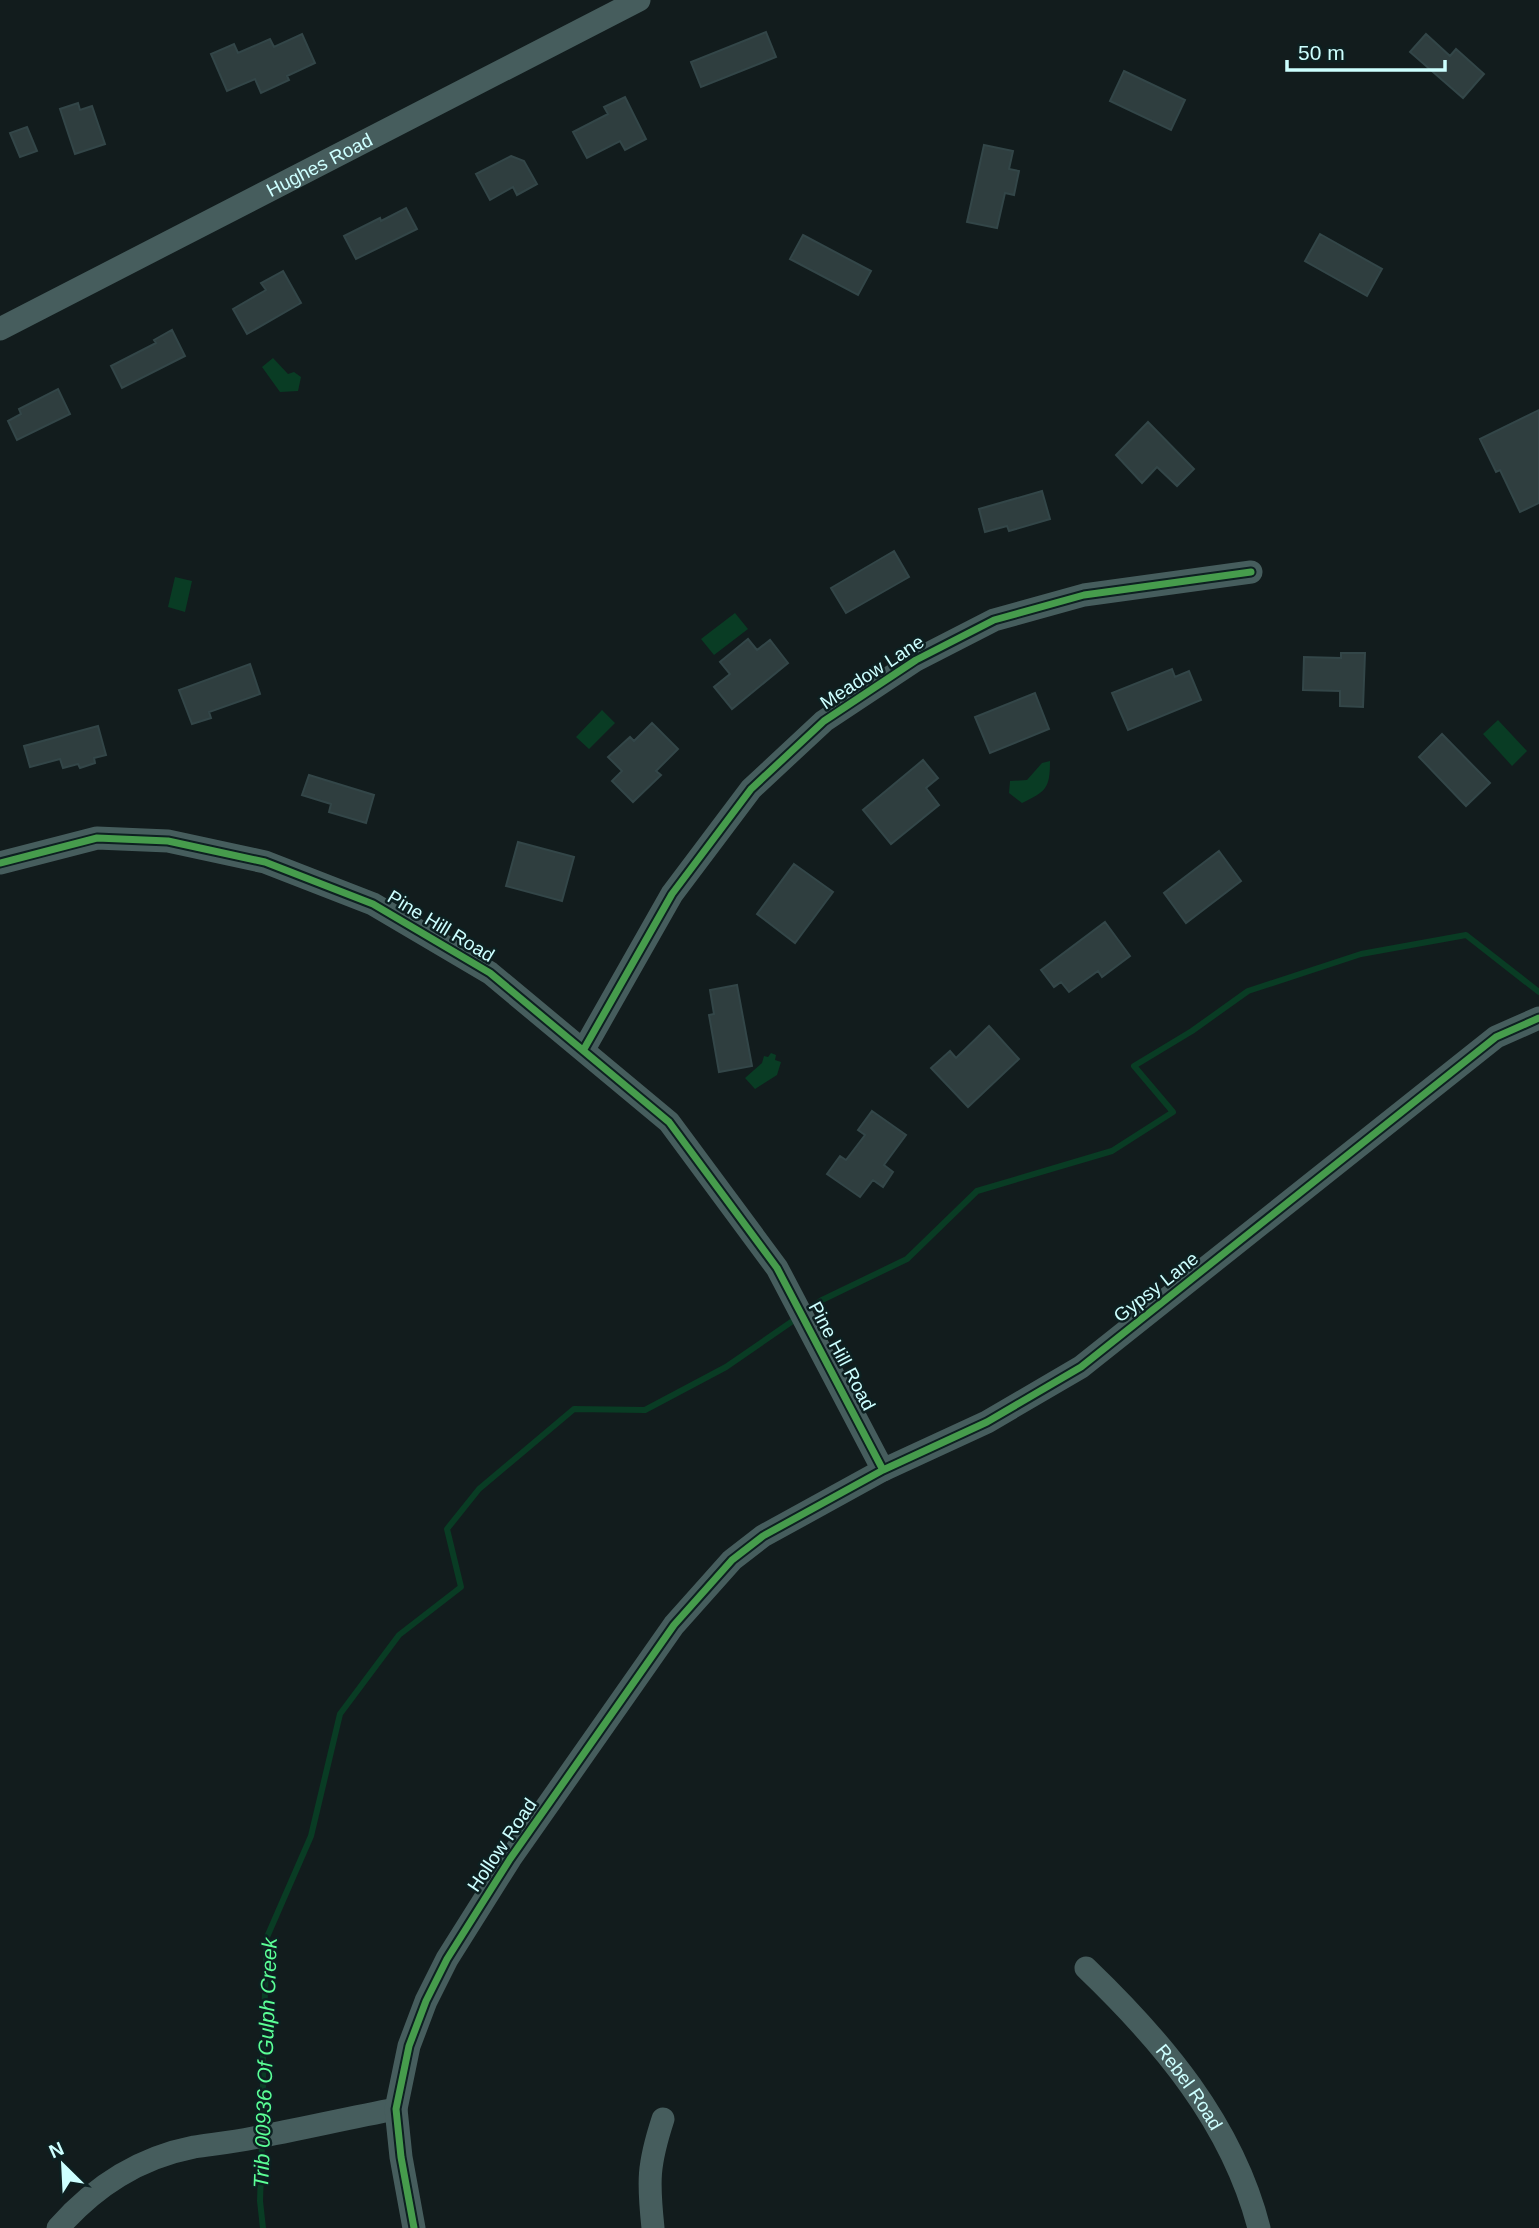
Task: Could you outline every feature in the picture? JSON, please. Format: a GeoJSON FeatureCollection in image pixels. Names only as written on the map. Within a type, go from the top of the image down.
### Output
{"type":"FeatureCollection","features":[{"type":"Feature","properties":{"kind":"street","name":"Hughes Road"},"geometry":{"type":"LineString","coordinates":[[0,329],[639,0]]}},
{"type":"Feature","properties":{"kind":"street","name":"Meadow Lane"},"geometry":{"type":"LineString","coordinates":[[584,1049],[672,894],[751,789],[824,721],[916,660],[994,620],[1084,595],[1251,572]]}},
{"type":"Feature","properties":{"kind":"street","name":"Pine Hill Road"},"geometry":{"type":"LineString","coordinates":[[0,863],[97,838],[167,841],[265,862],[373,904],[490,972],[669,1122],[777,1268],[883,1470]]}},
{"type":"Feature","properties":{"kind":"street","name":"Gypsy Lane"},"geometry":{"type":"LineString","coordinates":[[763,1536],[883,1470],[987,1422],[1081,1367],[1496,1037],[1539,1018]]}},
{"type":"Feature","properties":{"kind":"street","name":"Hollow Road"},"geometry":{"type":"LineString","coordinates":[[414,2228],[401,2157],[396,2109],[409,2046],[426,2001],[447,1959],[510,1858],[674,1625],[732,1559],[763,1536]]}},
{"type":"Feature","properties":{"kind":"street","name":"Rebel Road"},"geometry":{"type":"LineString","coordinates":[[1086,1968],[1129,2009],[1188,2079],[1213,2119],[1236,2164],[1259,2228]]}},
{"type":"Feature","properties":{"kind":"street"},"geometry":{"type":"LineString","coordinates":[[58,2228],[79,2203],[97,2189],[118,2175],[153,2159],[191,2148],[396,2109]]}},
{"type":"Feature","properties":{"kind":"street"},"geometry":{"type":"LineString","coordinates":[[653,2228],[648,2183],[651,2155],[663,2119]]}},
{"type":"Feature","properties":{"kind":"shaded area"},"geometry":{"type":"Polygon","coordinates":[[[273,358],[288,374],[294,372],[301,377],[298,391],[280,392],[262,367],[273,358]]]}},
{"type":"Feature","properties":{"kind":"shaded area"},"geometry":{"type":"Polygon","coordinates":[[[175,577],[192,581],[185,612],[168,607],[175,577]]]}},
{"type":"Feature","properties":{"kind":"shaded area"},"geometry":{"type":"Polygon","coordinates":[[[735,613],[748,629],[714,655],[701,639],[735,613]]]}},
{"type":"Feature","properties":{"kind":"shaded area"},"geometry":{"type":"Polygon","coordinates":[[[602,710],[615,723],[589,749],[576,737],[602,710]]]}},
{"type":"Feature","properties":{"kind":"shaded area"},"geometry":{"type":"Polygon","coordinates":[[[1498,720],[1527,751],[1512,766],[1483,734],[1498,720]]]}},
{"type":"Feature","properties":{"kind":"shaded area"},"geometry":{"type":"Polygon","coordinates":[[[1050,761],[1049,778],[1041,792],[1022,803],[1009,793],[1010,781],[1027,780],[1042,763],[1050,761]]]}},
{"type":"Feature","properties":{"kind":"shaded area"},"geometry":{"type":"Polygon","coordinates":[[[771,1053],[776,1055],[775,1060],[781,1062],[777,1075],[755,1089],[745,1078],[762,1063],[764,1056],[768,1057],[771,1053]]]}},
{"type":"Feature","properties":{"kind":"building"},"geometry":{"type":"Polygon","coordinates":[[[766,32],[776,57],[701,87],[691,62],[766,32]]]}},
{"type":"Feature","properties":{"kind":"building"},"geometry":{"type":"Polygon","coordinates":[[[302,34],[315,63],[287,76],[289,80],[261,93],[255,79],[227,91],[211,54],[234,44],[238,53],[270,39],[274,47],[302,34]]]}},
{"type":"Feature","properties":{"kind":"building"},"geometry":{"type":"Polygon","coordinates":[[[1426,34],[1450,56],[1456,49],[1484,74],[1463,98],[1410,52],[1426,34]]]}},
{"type":"Feature","properties":{"kind":"building"},"geometry":{"type":"Polygon","coordinates":[[[1124,71],[1185,100],[1171,130],[1110,101],[1124,71]]]}},
{"type":"Feature","properties":{"kind":"building"},"geometry":{"type":"Polygon","coordinates":[[[625,97],[646,139],[625,150],[620,141],[587,158],[573,132],[608,114],[604,107],[625,97]]]}},
{"type":"Feature","properties":{"kind":"building"},"geometry":{"type":"Polygon","coordinates":[[[78,103],[80,110],[92,106],[105,144],[75,154],[60,109],[78,103]]]}},
{"type":"Feature","properties":{"kind":"building"},"geometry":{"type":"Polygon","coordinates":[[[27,127],[37,151],[20,157],[10,133],[27,127]]]}},
{"type":"Feature","properties":{"kind":"building"},"geometry":{"type":"Polygon","coordinates":[[[984,145],[1013,151],[1009,169],[1019,171],[1014,195],[1005,193],[997,228],[967,222],[984,145]]]}},
{"type":"Feature","properties":{"kind":"building"},"geometry":{"type":"Polygon","coordinates":[[[511,156],[524,161],[537,184],[517,195],[513,187],[490,200],[476,174],[511,156]]]}},
{"type":"Feature","properties":{"kind":"building"},"geometry":{"type":"Polygon","coordinates":[[[406,208],[417,229],[356,259],[344,236],[406,208]]]}},
{"type":"Feature","properties":{"kind":"building"},"geometry":{"type":"Polygon","coordinates":[[[1320,234],[1382,269],[1367,296],[1305,261],[1320,234]]]}},
{"type":"Feature","properties":{"kind":"building"},"geometry":{"type":"Polygon","coordinates":[[[803,235],[871,271],[858,295],[790,259],[803,235]]]}},
{"type":"Feature","properties":{"kind":"building"},"geometry":{"type":"Polygon","coordinates":[[[283,271],[301,303],[247,334],[233,309],[266,290],[261,283],[283,271]]]}},
{"type":"Feature","properties":{"kind":"building"},"geometry":{"type":"Polygon","coordinates":[[[172,330],[185,356],[122,388],[111,366],[156,343],[154,340],[172,330]]]}},
{"type":"Feature","properties":{"kind":"building"},"geometry":{"type":"Polygon","coordinates":[[[58,389],[70,414],[17,440],[8,421],[21,414],[19,409],[58,389]]]}},
{"type":"Feature","properties":{"kind":"building"},"geometry":{"type":"Polygon","coordinates":[[[1539,410],[1539,503],[1520,512],[1500,470],[1496,472],[1480,439],[1539,410]]]}},
{"type":"Feature","properties":{"kind":"building"},"geometry":{"type":"Polygon","coordinates":[[[1148,422],[1194,469],[1177,486],[1157,467],[1142,483],[1116,455],[1148,422]]]}},
{"type":"Feature","properties":{"kind":"building"},"geometry":{"type":"Polygon","coordinates":[[[1042,491],[1050,519],[1009,531],[1007,526],[985,532],[979,509],[1042,491]]]}},
{"type":"Feature","properties":{"kind":"building"},"geometry":{"type":"Polygon","coordinates":[[[894,551],[909,577],[846,613],[831,588],[894,551]]]}},
{"type":"Feature","properties":{"kind":"building"},"geometry":{"type":"Polygon","coordinates":[[[748,639],[757,650],[770,640],[788,663],[732,709],[714,687],[730,674],[720,662],[748,639]]]}},
{"type":"Feature","properties":{"kind":"building"},"geometry":{"type":"Polygon","coordinates":[[[1341,653],[1365,653],[1363,707],[1340,706],[1340,691],[1303,690],[1304,657],[1341,658],[1341,653]]]}},
{"type":"Feature","properties":{"kind":"building"},"geometry":{"type":"Polygon","coordinates":[[[250,664],[260,694],[209,712],[211,718],[192,724],[179,690],[250,664]]]}},
{"type":"Feature","properties":{"kind":"building"},"geometry":{"type":"Polygon","coordinates":[[[1172,669],[1175,677],[1189,671],[1201,700],[1128,730],[1112,693],[1172,669]]]}},
{"type":"Feature","properties":{"kind":"building"},"geometry":{"type":"Polygon","coordinates":[[[1035,693],[1049,729],[990,753],[975,717],[1035,693]]]}},
{"type":"Feature","properties":{"kind":"building"},"geometry":{"type":"Polygon","coordinates":[[[652,723],[678,749],[656,771],[661,775],[633,802],[612,781],[622,771],[608,757],[630,737],[634,741],[652,723]]]}},
{"type":"Feature","properties":{"kind":"building"},"geometry":{"type":"Polygon","coordinates":[[[98,726],[106,755],[94,758],[95,763],[80,768],[78,764],[63,768],[60,759],[30,767],[24,746],[98,726]]]}},
{"type":"Feature","properties":{"kind":"building"},"geometry":{"type":"Polygon","coordinates":[[[1442,734],[1490,783],[1466,806],[1419,757],[1442,734]]]}},
{"type":"Feature","properties":{"kind":"building"},"geometry":{"type":"Polygon","coordinates":[[[923,760],[938,778],[926,788],[939,805],[891,844],[863,810],[923,760]]]}},
{"type":"Feature","properties":{"kind":"building"},"geometry":{"type":"Polygon","coordinates":[[[309,775],[374,795],[366,823],[329,812],[331,804],[302,795],[309,775]]]}},
{"type":"Feature","properties":{"kind":"building"},"geometry":{"type":"Polygon","coordinates":[[[518,842],[574,857],[562,901],[506,886],[518,842]]]}},
{"type":"Feature","properties":{"kind":"building"},"geometry":{"type":"Polygon","coordinates":[[[1219,851],[1241,881],[1186,923],[1164,893],[1219,851]]]}},
{"type":"Feature","properties":{"kind":"building"},"geometry":{"type":"Polygon","coordinates":[[[794,864],[833,892],[795,943],[757,914],[794,864]]]}},
{"type":"Feature","properties":{"kind":"building"},"geometry":{"type":"Polygon","coordinates":[[[1105,922],[1130,956],[1102,977],[1098,971],[1069,992],[1061,982],[1054,987],[1041,970],[1105,922]]]}},
{"type":"Feature","properties":{"kind":"building"},"geometry":{"type":"Polygon","coordinates":[[[737,985],[752,1066],[719,1072],[709,1015],[714,1014],[710,990],[737,985]]]}},
{"type":"Feature","properties":{"kind":"building"},"geometry":{"type":"Polygon","coordinates":[[[989,1026],[1019,1059],[968,1107],[931,1068],[950,1051],[956,1058],[989,1026]]]}},
{"type":"Feature","properties":{"kind":"building"},"geometry":{"type":"Polygon","coordinates":[[[872,1111],[906,1135],[884,1165],[893,1172],[883,1187],[873,1180],[860,1197],[827,1174],[840,1156],[846,1160],[865,1135],[858,1130],[872,1111]]]}},
{"type":"Feature","properties":{"kind":"waterway","name":"Trib 00936 Of Gulph Creek"},"geometry":{"type":"LineString","coordinates":[[806,1311],[822,1300],[907,1259],[977,1191],[1112,1151],[1173,1112],[1134,1066],[1192,1031],[1248,991],[1361,954],[1466,935],[1539,992]]}},
{"type":"Feature","properties":{"kind":"waterway","name":"Trib 00936 Of Gulph Creek"},"geometry":{"type":"LineString","coordinates":[[263,2132],[267,1937],[311,1836],[340,1714],[399,1635],[461,1587],[447,1529],[479,1489],[574,1409],[645,1410],[726,1367],[797,1318]]}},
{"type":"Feature","properties":{"kind":"waterway","name":"Trib 00936 Of Gulph Creek"},"geometry":{"type":"LineString","coordinates":[[262,2143],[260,2201],[263,2228]]}},
{"type":"Feature","properties":{"kind":"cycle path"},"geometry":{"type":"LineString","coordinates":[[584,1049],[672,894],[751,789],[824,721],[916,660],[994,620],[1084,595],[1251,572]]}},
{"type":"Feature","properties":{"kind":"cycle path"},"geometry":{"type":"LineString","coordinates":[[0,863],[97,838],[168,841],[265,862],[373,904],[490,973],[669,1122],[777,1268],[883,1470]]}},
{"type":"Feature","properties":{"kind":"cycle path"},"geometry":{"type":"LineString","coordinates":[[414,2228],[401,2157],[396,2109],[409,2046],[426,2001],[447,1959],[510,1859],[674,1625],[732,1560],[763,1536],[883,1470],[987,1422],[1081,1367],[1496,1037],[1539,1018]]}}]}
